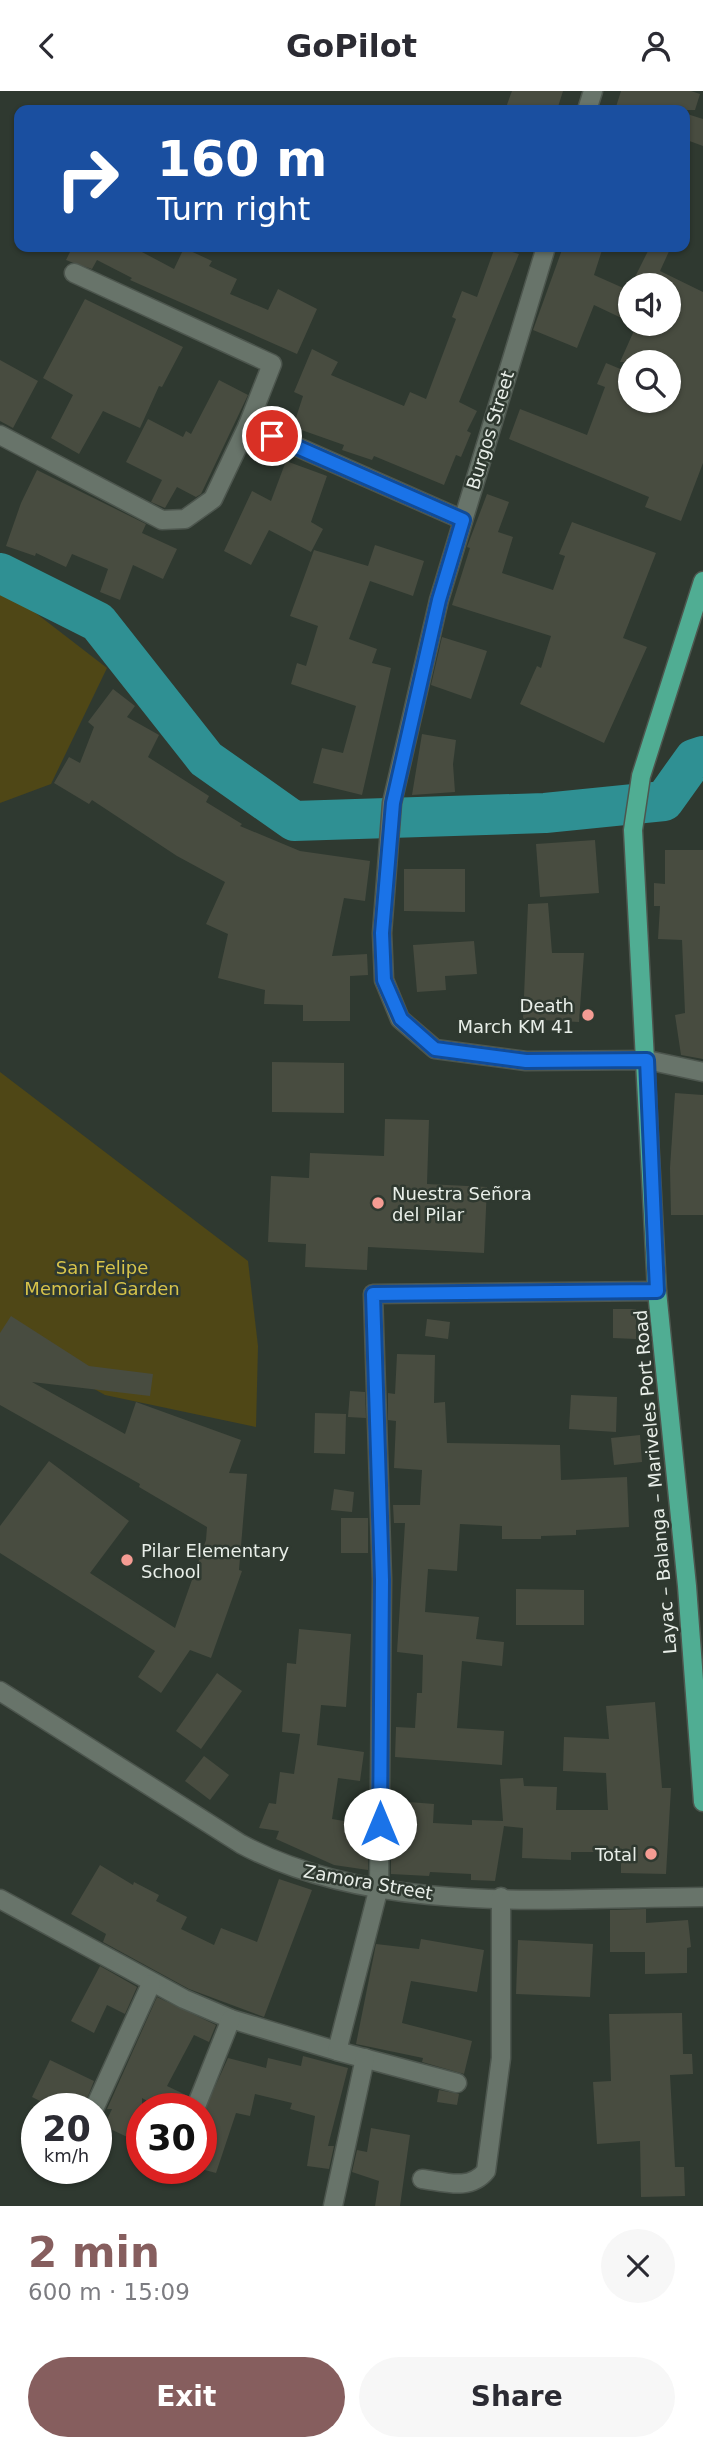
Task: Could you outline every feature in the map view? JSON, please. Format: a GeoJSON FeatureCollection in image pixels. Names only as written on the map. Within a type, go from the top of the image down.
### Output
{"type":"FeatureCollection","features":[{"type":"Feature","properties":{"kind":"main road","name":"Layac – Balanga – Mariveles Port Road"},"geometry":{"type":"LineString","coordinates":[[703,581],[640,776],[633,830],[657,1291],[687,1585],[703,1802]]}},
{"type":"Feature","properties":{"kind":"street","name":"Burgos Street"},"geometry":{"type":"LineString","coordinates":[[544,252],[439,600],[393,803],[386,856],[382,933],[384,980],[401,1019],[435,1049],[526,1061],[647,1060],[703,1072]]}},
{"type":"Feature","properties":{"kind":"street"},"geometry":{"type":"LineString","coordinates":[[0,435],[162,520],[185,519],[213,499],[248,425],[272,365],[74,272]]}},
{"type":"Feature","properties":{"kind":"street"},"geometry":{"type":"LineString","coordinates":[[248,425],[463,520]]}},
{"type":"Feature","properties":{"kind":"street"},"geometry":{"type":"LineString","coordinates":[[337,2051],[379,1887],[382,1580],[373,1294],[657,1291]]}},
{"type":"Feature","properties":{"kind":"street","name":"Zamora Street"},"geometry":{"type":"LineString","coordinates":[[0,1691],[241,1844],[275,1862],[314,1875],[379,1887],[501,1897],[703,1896]]}},
{"type":"Feature","properties":{"kind":"street"},"geometry":{"type":"LineString","coordinates":[[422,2179],[464,2184],[479,2181],[486,2171],[501,2058],[501,1897]]}},
{"type":"Feature","properties":{"kind":"street"},"geometry":{"type":"LineString","coordinates":[[0,1899],[151,1984],[231,2019],[457,2083]]}},
{"type":"Feature","properties":{"kind":"street"},"geometry":{"type":"LineString","coordinates":[[101,2093],[151,1984]]}},
{"type":"Feature","properties":{"kind":"street"},"geometry":{"type":"LineString","coordinates":[[201,2093],[231,2019]]}},
{"type":"Feature","properties":{"kind":"street"},"geometry":{"type":"LineString","coordinates":[[333,2206],[365,2058]]}},
{"type":"Feature","properties":{"kind":"green space"},"geometry":{"type":"Polygon","coordinates":[[[0,594],[11,594],[107,668],[51,784],[0,803],[0,594]]]}},
{"type":"Feature","properties":{"kind":"green space","name":"San Felipe Memorial Garden"},"geometry":{"type":"Polygon","coordinates":[[[0,1072],[248,1261],[258,1346],[256,1427],[105,1395],[0,1336],[0,1072]]]}},
{"type":"Feature","properties":{"kind":"building"},"geometry":{"type":"Polygon","coordinates":[[[512,91],[563,91],[559,105],[507,105],[512,91]]]}},
{"type":"Feature","properties":{"kind":"building"},"geometry":{"type":"Polygon","coordinates":[[[621,91],[691,91],[700,94],[695,110],[690,110],[690,105],[617,105],[621,91]]]}},
{"type":"Feature","properties":{"kind":"building"},"geometry":{"type":"Polygon","coordinates":[[[690,115],[703,119],[703,146],[690,141],[690,115]]]}},
{"type":"Feature","properties":{"kind":"building"},"geometry":{"type":"Polygon","coordinates":[[[70,252],[142,252],[174,269],[182,252],[193,252],[212,261],[209,266],[237,279],[230,294],[268,310],[278,289],[317,309],[297,354],[130,280],[132,278],[97,260],[92,269],[66,260],[70,252]]]}},
{"type":"Feature","properties":{"kind":"building"},"geometry":{"type":"Polygon","coordinates":[[[493,252],[519,254],[459,402],[477,411],[467,431],[471,433],[461,457],[456,455],[444,485],[374,456],[372,460],[342,450],[344,445],[293,427],[303,396],[294,392],[312,349],[338,362],[331,375],[404,406],[410,392],[426,399],[456,319],[452,317],[462,291],[477,297],[493,252]]]}},
{"type":"Feature","properties":{"kind":"building"},"geometry":{"type":"Polygon","coordinates":[[[561,252],[601,252],[594,275],[618,286],[618,316],[594,305],[577,348],[533,330],[561,252]]]}},
{"type":"Feature","properties":{"kind":"building"},"geometry":{"type":"Polygon","coordinates":[[[648,252],[669,252],[660,271],[664,273],[637,273],[648,252]]]}},
{"type":"Feature","properties":{"kind":"building"},"geometry":{"type":"Polygon","coordinates":[[[681,281],[703,292],[703,463],[681,521],[645,507],[649,497],[509,439],[520,409],[587,435],[605,387],[597,384],[606,363],[618,368],[618,413],[681,413],[681,350],[625,350],[632,336],[681,336],[681,281]]]}},
{"type":"Feature","properties":{"kind":"building"},"geometry":{"type":"Polygon","coordinates":[[[85,299],[183,347],[162,387],[159,386],[140,428],[103,411],[79,454],[51,438],[73,395],[43,378],[85,299]]]}},
{"type":"Feature","properties":{"kind":"building"},"geometry":{"type":"Polygon","coordinates":[[[0,360],[38,381],[13,428],[0,421],[0,360]]]}},
{"type":"Feature","properties":{"kind":"building"},"geometry":{"type":"Polygon","coordinates":[[[219,380],[248,395],[201,494],[196,497],[177,487],[165,508],[151,502],[162,480],[126,462],[148,419],[183,437],[186,431],[191,434],[219,380]]]}},
{"type":"Feature","properties":{"kind":"building"},"geometry":{"type":"Polygon","coordinates":[[[286,461],[327,476],[311,522],[323,529],[311,552],[269,530],[251,565],[224,551],[252,491],[271,501],[286,461]]]}},
{"type":"Feature","properties":{"kind":"building"},"geometry":{"type":"Polygon","coordinates":[[[37,470],[146,524],[142,533],[177,549],[163,579],[133,565],[120,600],[100,592],[108,569],[72,554],[66,567],[36,553],[35,556],[6,546],[21,503],[37,470]]]}},
{"type":"Feature","properties":{"kind":"building"},"geometry":{"type":"Polygon","coordinates":[[[487,494],[509,502],[498,532],[513,537],[502,573],[553,590],[565,556],[559,554],[572,522],[656,553],[623,638],[647,647],[604,743],[520,704],[537,666],[541,668],[551,636],[452,605],[470,548],[467,547],[487,494]]]}},
{"type":"Feature","properties":{"kind":"building"},"geometry":{"type":"Polygon","coordinates":[[[375,545],[424,561],[413,596],[370,581],[349,639],[377,649],[372,663],[391,668],[362,795],[313,783],[322,748],[343,753],[356,706],[291,684],[297,663],[306,666],[318,626],[290,616],[314,550],[368,566],[375,545]]]}},
{"type":"Feature","properties":{"kind":"building"},"geometry":{"type":"Polygon","coordinates":[[[442,637],[487,651],[471,699],[431,685],[442,637]]]}},
{"type":"Feature","properties":{"kind":"building"},"geometry":{"type":"Polygon","coordinates":[[[113,689],[135,706],[127,717],[159,735],[148,757],[209,796],[206,802],[242,824],[240,826],[300,851],[370,861],[365,901],[344,898],[332,956],[367,954],[368,975],[350,976],[350,1021],[303,1021],[303,1005],[264,1004],[265,990],[218,978],[228,934],[206,924],[225,882],[177,856],[92,800],[89,804],[54,783],[69,757],[80,763],[94,727],[88,722],[113,689]]]}},
{"type":"Feature","properties":{"kind":"building"},"geometry":{"type":"Polygon","coordinates":[[[422,734],[456,740],[453,764],[455,792],[412,795],[422,734]]]}},
{"type":"Feature","properties":{"kind":"building"},"geometry":{"type":"Polygon","coordinates":[[[595,840],[599,893],[540,897],[536,844],[595,840]]]}},
{"type":"Feature","properties":{"kind":"building"},"geometry":{"type":"Polygon","coordinates":[[[665,850],[703,850],[703,1059],[681,1055],[675,1015],[685,1013],[682,940],[658,939],[660,906],[654,906],[654,883],[665,884],[665,850]]]}},
{"type":"Feature","properties":{"kind":"building"},"geometry":{"type":"Polygon","coordinates":[[[404,869],[465,869],[465,912],[404,911],[404,869]]]}},
{"type":"Feature","properties":{"kind":"building"},"geometry":{"type":"Polygon","coordinates":[[[548,903],[552,953],[584,953],[579,1022],[523,1019],[528,904],[548,903]]]}},
{"type":"Feature","properties":{"kind":"building"},"geometry":{"type":"Polygon","coordinates":[[[474,941],[477,974],[445,976],[446,990],[417,992],[413,945],[474,941]]]}},
{"type":"Feature","properties":{"kind":"building"},"geometry":{"type":"Polygon","coordinates":[[[272,1062],[344,1063],[344,1113],[272,1112],[272,1062]]]}},
{"type":"Feature","properties":{"kind":"building"},"geometry":{"type":"Polygon","coordinates":[[[675,1093],[703,1095],[703,1215],[671,1215],[670,1168],[675,1093]]]}},
{"type":"Feature","properties":{"kind":"building","name":"Nuestra Señora del Pilar"},"geometry":{"type":"Polygon","coordinates":[[[385,1119],[429,1120],[427,1184],[487,1187],[484,1253],[368,1247],[367,1270],[305,1267],[306,1244],[268,1242],[271,1176],[309,1178],[310,1153],[384,1156],[385,1119]]]}},
{"type":"Feature","properties":{"kind":"building"},"geometry":{"type":"Polygon","coordinates":[[[613,1309],[636,1309],[636,1339],[613,1338],[613,1309]]]}},
{"type":"Feature","properties":{"kind":"building"},"geometry":{"type":"Polygon","coordinates":[[[11,1316],[89,1366],[153,1374],[150,1396],[32,1382],[125,1434],[136,1402],[241,1440],[229,1473],[247,1474],[239,1570],[242,1571],[211,1658],[190,1650],[161,1693],[138,1677],[155,1651],[0,1553],[0,1526],[49,1461],[129,1521],[90,1573],[175,1628],[206,1540],[207,1527],[139,1487],[140,1484],[0,1405],[0,1333],[11,1316]]]}},
{"type":"Feature","properties":{"kind":"building"},"geometry":{"type":"Polygon","coordinates":[[[427,1319],[450,1322],[448,1339],[425,1336],[427,1319]]]}},
{"type":"Feature","properties":{"kind":"building"},"geometry":{"type":"Polygon","coordinates":[[[397,1354],[435,1355],[434,1403],[445,1402],[447,1443],[560,1445],[561,1480],[627,1477],[629,1527],[576,1530],[576,1535],[541,1536],[541,1539],[502,1539],[502,1526],[460,1524],[457,1571],[428,1569],[425,1612],[479,1617],[476,1639],[504,1642],[502,1666],[462,1661],[457,1728],[504,1731],[502,1765],[395,1757],[396,1727],[415,1728],[417,1693],[422,1693],[423,1655],[397,1652],[405,1523],[394,1523],[393,1505],[420,1505],[422,1470],[394,1468],[396,1421],[388,1420],[388,1393],[395,1394],[397,1354]]]}},
{"type":"Feature","properties":{"kind":"building"},"geometry":{"type":"Polygon","coordinates":[[[350,1391],[365,1392],[366,1418],[348,1417],[350,1391]]]}},
{"type":"Feature","properties":{"kind":"building"},"geometry":{"type":"Polygon","coordinates":[[[571,1395],[617,1397],[616,1432],[569,1429],[571,1395]]]}},
{"type":"Feature","properties":{"kind":"building"},"geometry":{"type":"Polygon","coordinates":[[[315,1413],[346,1414],[345,1454],[314,1453],[315,1413]]]}},
{"type":"Feature","properties":{"kind":"building"},"geometry":{"type":"Polygon","coordinates":[[[640,1435],[642,1462],[614,1465],[611,1438],[640,1435]]]}},
{"type":"Feature","properties":{"kind":"building"},"geometry":{"type":"Polygon","coordinates":[[[334,1489],[354,1492],[352,1512],[331,1510],[334,1489]]]}},
{"type":"Feature","properties":{"kind":"building"},"geometry":{"type":"Polygon","coordinates":[[[341,1518],[368,1518],[368,1553],[341,1553],[341,1518]]]}},
{"type":"Feature","properties":{"kind":"building"},"geometry":{"type":"Polygon","coordinates":[[[516,1589],[584,1590],[584,1625],[516,1625],[516,1589]]]}},
{"type":"Feature","properties":{"kind":"building"},"geometry":{"type":"Polygon","coordinates":[[[299,1629],[351,1634],[346,1707],[321,1705],[317,1745],[364,1752],[360,1781],[338,1778],[332,1819],[368,1825],[368,1870],[334,1865],[276,1839],[279,1831],[259,1828],[269,1803],[276,1804],[280,1772],[294,1774],[300,1734],[282,1732],[287,1663],[296,1664],[299,1629]]]}},
{"type":"Feature","properties":{"kind":"building"},"geometry":{"type":"Polygon","coordinates":[[[217,1673],[242,1691],[201,1749],[176,1731],[217,1673]]]}},
{"type":"Feature","properties":{"kind":"building"},"geometry":{"type":"Polygon","coordinates":[[[655,1702],[662,1788],[671,1788],[666,1874],[621,1873],[621,1852],[571,1852],[571,1860],[522,1858],[523,1828],[504,1826],[495,1881],[471,1880],[471,1874],[391,1874],[391,1828],[394,1829],[396,1801],[434,1804],[433,1823],[472,1825],[472,1820],[503,1821],[500,1779],[523,1778],[524,1786],[557,1787],[556,1810],[608,1810],[606,1773],[563,1771],[564,1737],[609,1739],[606,1706],[655,1702]]]}},
{"type":"Feature","properties":{"kind":"building"},"geometry":{"type":"Polygon","coordinates":[[[204,1756],[229,1775],[210,1800],[185,1781],[204,1756]]]}},
{"type":"Feature","properties":{"kind":"building"},"geometry":{"type":"Polygon","coordinates":[[[100,1865],[133,1885],[134,1882],[159,1895],[156,1901],[187,1917],[181,1929],[214,1945],[221,1928],[257,1942],[279,1879],[312,1890],[264,2017],[189,1989],[103,1942],[106,1934],[71,1914],[100,1865]]]}},
{"type":"Feature","properties":{"kind":"building"},"geometry":{"type":"Polygon","coordinates":[[[646,1909],[646,1923],[688,1920],[691,1947],[687,1948],[687,1973],[645,1974],[645,1952],[610,1952],[610,1910],[646,1909]]]}},
{"type":"Feature","properties":{"kind":"building"},"geometry":{"type":"Polygon","coordinates":[[[421,1939],[484,1950],[477,1992],[411,1981],[402,2023],[472,2041],[464,2074],[422,2062],[423,2058],[356,2044],[376,1944],[419,1949],[421,1939]]]}},
{"type":"Feature","properties":{"kind":"building"},"geometry":{"type":"Polygon","coordinates":[[[518,1940],[593,1944],[590,1997],[516,1994],[518,1940]]]}},
{"type":"Feature","properties":{"kind":"building"},"geometry":{"type":"Polygon","coordinates":[[[100,1966],[137,1987],[125,2014],[107,2005],[94,2033],[71,2021],[100,1966]]]}},
{"type":"Feature","properties":{"kind":"building"},"geometry":{"type":"Polygon","coordinates":[[[157,1997],[216,2025],[209,2042],[194,2035],[167,2086],[182,2093],[126,2093],[126,2136],[112,2130],[112,2098],[157,1997]]]}},
{"type":"Feature","properties":{"kind":"building"},"geometry":{"type":"Polygon","coordinates":[[[682,2013],[683,2054],[692,2054],[693,2074],[670,2075],[675,2167],[684,2167],[685,2196],[641,2197],[640,2141],[597,2144],[593,2082],[611,2081],[609,2014],[682,2013]]]}},
{"type":"Feature","properties":{"kind":"building"},"geometry":{"type":"Polygon","coordinates":[[[303,2056],[348,2068],[328,2146],[334,2146],[329,2169],[307,2166],[315,2116],[290,2109],[292,2103],[255,2094],[250,2116],[236,2113],[217,2170],[217,2093],[212,2093],[228,2058],[266,2068],[268,2058],[301,2066],[303,2056]]]}},
{"type":"Feature","properties":{"kind":"building"},"geometry":{"type":"Polygon","coordinates":[[[50,2060],[94,2081],[89,2093],[34,2093],[50,2060]]]}},
{"type":"Feature","properties":{"kind":"building"},"geometry":{"type":"Polygon","coordinates":[[[439,2090],[459,2094],[457,2105],[437,2102],[439,2090]]]}},
{"type":"Feature","properties":{"kind":"building"},"geometry":{"type":"Polygon","coordinates":[[[371,2128],[410,2135],[400,2206],[375,2206],[379,2181],[352,2172],[357,2150],[367,2152],[371,2128]]]}},
{"type":"Feature","properties":{"kind":"waterway"},"geometry":{"type":"LineString","coordinates":[[0,573],[98,622],[206,759],[294,821],[545,813],[664,801],[694,759],[703,756]]}},
{"type":"Feature","properties":{"kind":"place","name":"Death March KM 41"},"geometry":{"type":"Point","coordinates":[588,1015]}},
{"type":"Feature","properties":{"kind":"place","name":"Nuestra Señora del Pilar"},"geometry":{"type":"Point","coordinates":[378,1203]}},
{"type":"Feature","properties":{"kind":"place","name":"Pilar Elementary School"},"geometry":{"type":"Point","coordinates":[127,1560]}},
{"type":"Feature","properties":{"kind":"place","name":"Total"},"geometry":{"type":"Point","coordinates":[651,1854]}},
{"type":"Feature","properties":{"kind":"route"},"geometry":{"type":"LineString","coordinates":[[272,436],[463,520],[439,600],[393,803],[386,856],[382,933],[384,980],[401,1019],[435,1049],[526,1061],[647,1060],[657,1291],[373,1294],[382,1580],[380,1824]]}}]}
